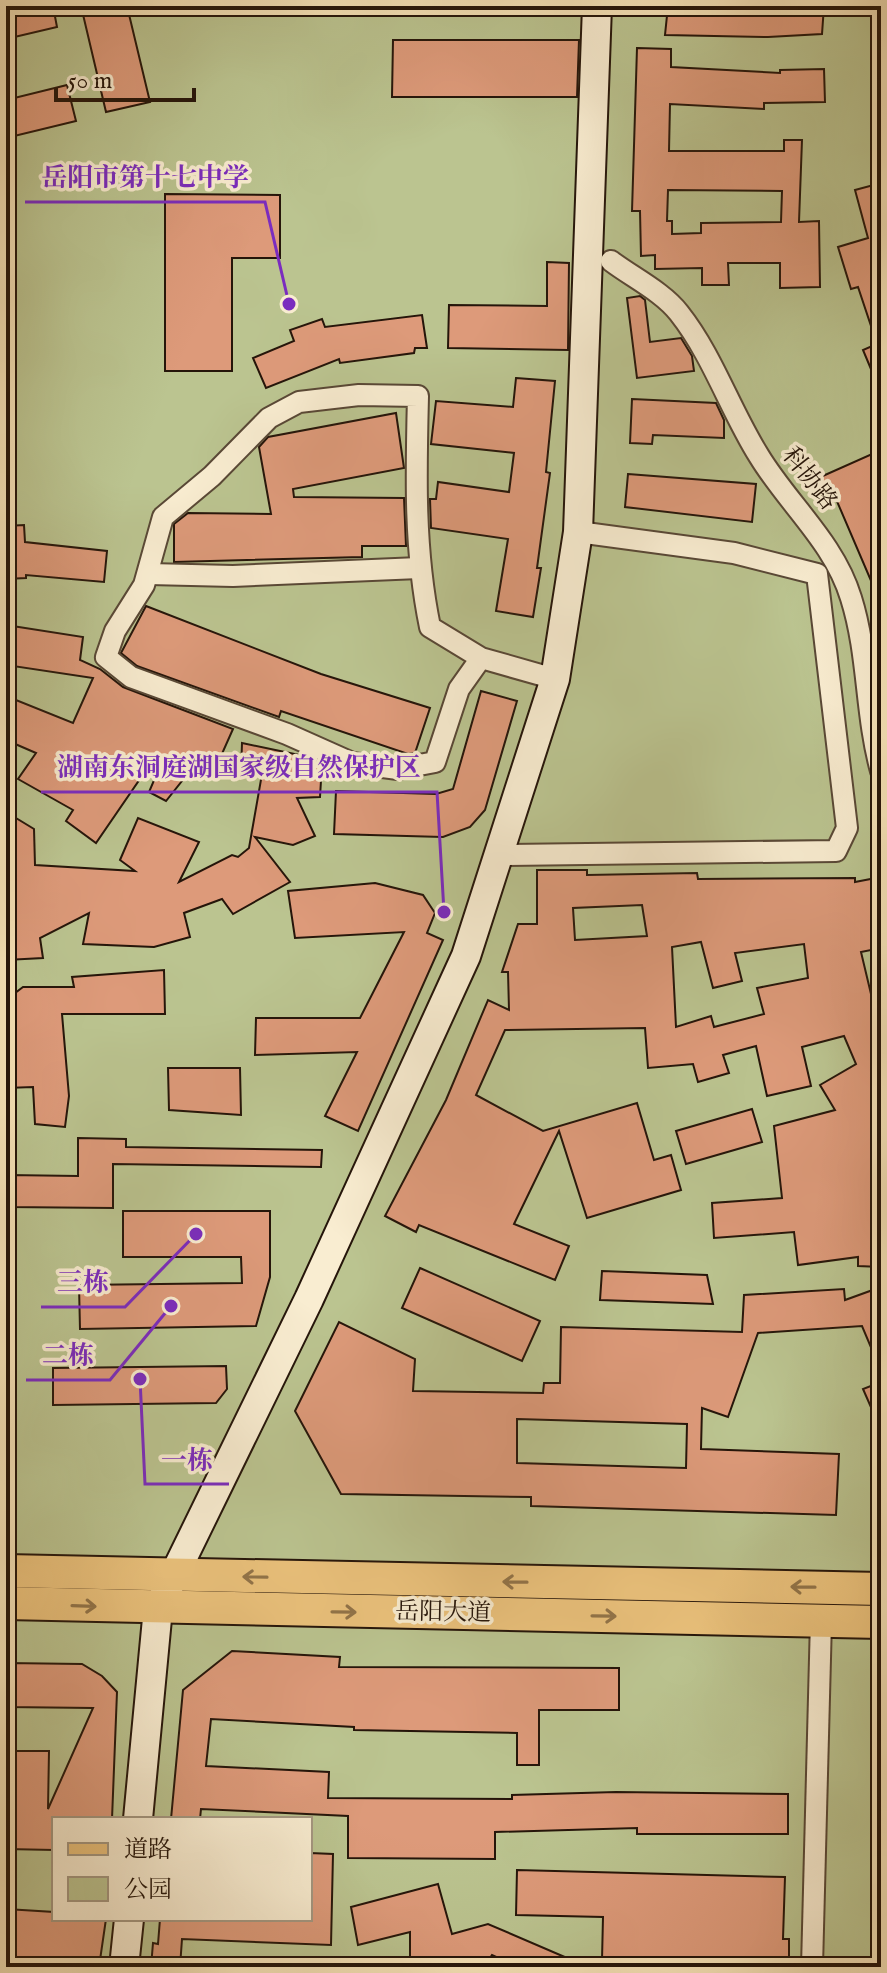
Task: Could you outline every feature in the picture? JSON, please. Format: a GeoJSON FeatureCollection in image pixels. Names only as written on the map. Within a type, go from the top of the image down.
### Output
{"type":"FeatureCollection","features":[{"type":"Feature","properties":{"kind":"main road","name":"岳阳大道"},"geometry":{"type":"LineString","coordinates":[[6,1571],[881,1589]]}},
{"type":"Feature","properties":{"kind":"main road","name":"岳阳大道"},"geometry":{"type":"LineString","coordinates":[[6,1603],[167,1609],[881,1622]]}},
{"type":"Feature","properties":{"kind":"street"},"geometry":{"type":"LineString","coordinates":[[138,1817],[171,1576],[309,1299],[466,956],[555,679],[578,532],[597,6]]}},
{"type":"Feature","properties":{"kind":"street","name":"科协路"},"geometry":{"type":"LineString","coordinates":[[611,261],[678,311],[716,372],[759,457],[822,539],[850,595],[866,653],[873,742],[881,771]]}},
{"type":"Feature","properties":{"kind":"street"},"geometry":{"type":"LineString","coordinates":[[481,658],[459,689],[435,762],[398,769],[352,763],[287,734],[131,677],[106,657],[115,631],[149,574],[163,517],[212,476],[269,418],[299,402],[359,395],[418,396],[419,568],[430,627],[481,658],[555,679]]}},
{"type":"Feature","properties":{"kind":"street"},"geometry":{"type":"LineString","coordinates":[[498,855],[836,851],[847,828],[817,574],[734,553],[578,532]]}},
{"type":"Feature","properties":{"kind":"street"},"geometry":{"type":"LineString","coordinates":[[149,574],[233,576],[419,568]]}},
{"type":"Feature","properties":{"kind":"street"},"geometry":{"type":"LineString","coordinates":[[157,1817],[167,1609]]}},
{"type":"Feature","properties":{"kind":"street"},"geometry":{"type":"LineString","coordinates":[[812,1967],[821,1620]]}},
{"type":"Feature","properties":{"kind":"street"},"geometry":{"type":"LineString","coordinates":[[124,1967],[129,1921]]}},
{"type":"Feature","properties":{"kind":"street"},"geometry":{"type":"LineString","coordinates":[[143,1967],[147,1921]]}},
{"type":"Feature","properties":{"kind":"green space"},"geometry":{"type":"Polygon","coordinates":[[[6,6],[881,6],[881,1967],[6,1967],[6,6]]]}},
{"type":"Feature","properties":{"kind":"building"},"geometry":{"type":"Polygon","coordinates":[[[6,6],[53,6],[57,27],[6,39],[6,6]]]}},
{"type":"Feature","properties":{"kind":"building"},"geometry":{"type":"Polygon","coordinates":[[[81,6],[127,6],[150,102],[106,112],[81,6]]]}},
{"type":"Feature","properties":{"kind":"building"},"geometry":{"type":"Polygon","coordinates":[[[668,6],[824,6],[822,34],[768,37],[665,35],[668,6]]]}},
{"type":"Feature","properties":{"kind":"building"},"geometry":{"type":"Polygon","coordinates":[[[393,40],[579,40],[577,97],[392,97],[393,40]]]}},
{"type":"Feature","properties":{"kind":"building"},"geometry":{"type":"Polygon","coordinates":[[[637,48],[671,49],[671,67],[780,73],[780,70],[824,69],[825,102],[764,103],[764,109],[670,104],[669,151],[784,151],[784,140],[802,140],[799,222],[819,221],[820,287],[780,288],[780,263],[728,263],[729,285],[702,285],[702,268],[655,269],[655,255],[641,256],[640,211],[632,211],[637,48]],[[668,190],[667,221],[672,221],[672,234],[701,233],[701,223],[781,222],[782,191],[668,190]]]}},
{"type":"Feature","properties":{"kind":"building"},"geometry":{"type":"Polygon","coordinates":[[[67,85],[76,121],[6,138],[6,100],[67,85]]]}},
{"type":"Feature","properties":{"kind":"building"},"geometry":{"type":"Polygon","coordinates":[[[881,183],[881,393],[863,350],[877,344],[858,287],[851,289],[838,247],[868,238],[855,190],[881,183]]]}},
{"type":"Feature","properties":{"kind":"building"},"geometry":{"type":"Polygon","coordinates":[[[165,194],[280,195],[280,258],[232,258],[232,371],[165,371],[165,194]]]}},
{"type":"Feature","properties":{"kind":"building"},"geometry":{"type":"Polygon","coordinates":[[[547,262],[569,263],[568,350],[448,348],[449,305],[547,306],[547,262]]]}},
{"type":"Feature","properties":{"kind":"building"},"geometry":{"type":"Polygon","coordinates":[[[640,296],[645,300],[650,342],[681,338],[692,356],[694,371],[637,378],[627,298],[640,296]]]}},
{"type":"Feature","properties":{"kind":"building"},"geometry":{"type":"Polygon","coordinates":[[[422,315],[427,348],[415,348],[414,353],[340,363],[339,359],[266,388],[253,358],[294,341],[290,330],[322,319],[325,327],[422,315]]]}},
{"type":"Feature","properties":{"kind":"building"},"geometry":{"type":"Polygon","coordinates":[[[516,378],[555,381],[546,472],[550,473],[533,617],[496,611],[508,539],[431,528],[430,499],[436,499],[438,482],[509,492],[514,453],[431,444],[436,401],[513,407],[516,378]]]}},
{"type":"Feature","properties":{"kind":"building"},"geometry":{"type":"Polygon","coordinates":[[[632,399],[716,403],[724,420],[724,438],[653,435],[652,444],[630,443],[632,399]]]}},
{"type":"Feature","properties":{"kind":"building"},"geometry":{"type":"Polygon","coordinates":[[[396,413],[404,468],[293,489],[294,497],[404,498],[406,546],[362,546],[362,557],[174,562],[174,524],[188,513],[271,514],[259,447],[268,437],[396,413]]]}},
{"type":"Feature","properties":{"kind":"building"},"geometry":{"type":"Polygon","coordinates":[[[881,450],[881,604],[836,499],[823,508],[807,483],[881,450]]]}},
{"type":"Feature","properties":{"kind":"building"},"geometry":{"type":"Polygon","coordinates":[[[628,474],[756,484],[752,522],[625,507],[628,474]]]}},
{"type":"Feature","properties":{"kind":"building"},"geometry":{"type":"Polygon","coordinates":[[[24,525],[25,542],[107,551],[104,582],[26,575],[26,578],[6,579],[6,526],[24,525]]]}},
{"type":"Feature","properties":{"kind":"building"},"geometry":{"type":"Polygon","coordinates":[[[146,606],[321,674],[430,708],[415,753],[408,754],[281,711],[279,717],[137,666],[121,653],[146,606]]]}},
{"type":"Feature","properties":{"kind":"building"},"geometry":{"type":"Polygon","coordinates":[[[6,625],[83,637],[80,660],[100,669],[123,687],[233,729],[213,774],[194,766],[166,801],[149,792],[161,764],[153,760],[96,843],[66,821],[73,810],[18,779],[36,753],[6,740],[6,696],[73,723],[93,678],[6,665],[6,625]]]}},
{"type":"Feature","properties":{"kind":"building"},"geometry":{"type":"Polygon","coordinates":[[[481,691],[517,701],[485,810],[470,827],[443,837],[334,834],[336,791],[436,794],[453,789],[481,691]]]}},
{"type":"Feature","properties":{"kind":"building"},"geometry":{"type":"Polygon","coordinates":[[[242,743],[304,756],[322,764],[320,797],[297,798],[315,836],[293,845],[255,837],[290,882],[233,914],[222,899],[184,913],[190,937],[154,947],[83,944],[89,913],[40,938],[43,958],[6,960],[6,812],[34,829],[35,865],[135,871],[120,860],[138,818],[199,842],[179,882],[232,855],[238,857],[249,848],[262,774],[241,773],[242,743]]]}},
{"type":"Feature","properties":{"kind":"building"},"geometry":{"type":"Polygon","coordinates":[[[537,870],[587,870],[587,875],[697,873],[698,879],[855,878],[855,882],[881,877],[881,948],[861,952],[881,1036],[881,1267],[858,1266],[858,1257],[798,1265],[794,1232],[714,1238],[712,1203],[782,1198],[774,1126],[835,1110],[820,1085],[856,1064],[844,1036],[802,1047],[811,1086],[767,1096],[756,1046],[723,1055],[729,1073],[698,1082],[693,1064],[648,1068],[645,1028],[505,1030],[476,1095],[543,1131],[637,1103],[654,1160],[671,1155],[681,1190],[587,1218],[559,1131],[514,1224],[569,1246],[555,1280],[419,1225],[416,1232],[385,1216],[446,1100],[488,1000],[509,1010],[508,972],[502,972],[518,924],[537,924],[537,870]],[[642,905],[573,908],[575,940],[647,936],[642,905]],[[701,942],[672,947],[676,1027],[711,1016],[714,1027],[764,1014],[757,988],[808,978],[804,944],[735,953],[742,981],[713,988],[701,942]]]}},
{"type":"Feature","properties":{"kind":"building"},"geometry":{"type":"Polygon","coordinates":[[[375,883],[423,895],[435,913],[427,933],[443,940],[358,1131],[325,1116],[357,1052],[255,1055],[256,1018],[360,1018],[404,932],[295,938],[288,891],[375,883]]]}},
{"type":"Feature","properties":{"kind":"building"},"geometry":{"type":"Polygon","coordinates":[[[164,970],[165,1014],[62,1014],[69,1096],[65,1127],[35,1124],[33,1087],[6,1088],[6,1000],[23,987],[74,987],[72,977],[164,970]]]}},
{"type":"Feature","properties":{"kind":"building"},"geometry":{"type":"Polygon","coordinates":[[[168,1068],[240,1068],[241,1115],[169,1110],[168,1068]]]}},
{"type":"Feature","properties":{"kind":"building"},"geometry":{"type":"Polygon","coordinates":[[[752,1109],[762,1142],[686,1164],[676,1131],[752,1109]]]}},
{"type":"Feature","properties":{"kind":"building"},"geometry":{"type":"Polygon","coordinates":[[[78,1138],[126,1139],[126,1147],[322,1150],[321,1167],[113,1164],[113,1208],[7,1207],[8,1175],[78,1176],[78,1138]]]}},
{"type":"Feature","properties":{"kind":"building"},"geometry":{"type":"Polygon","coordinates":[[[123,1211],[270,1211],[270,1277],[256,1326],[80,1329],[79,1285],[242,1283],[241,1257],[123,1257],[123,1211]]]}},
{"type":"Feature","properties":{"kind":"building"},"geometry":{"type":"Polygon","coordinates":[[[420,1268],[540,1321],[522,1361],[402,1308],[420,1268]]]}},
{"type":"Feature","properties":{"kind":"building"},"geometry":{"type":"Polygon","coordinates":[[[602,1271],[707,1275],[713,1304],[600,1300],[602,1271]]]}},
{"type":"Feature","properties":{"kind":"building"},"geometry":{"type":"Polygon","coordinates":[[[881,1287],[881,1371],[862,1326],[758,1333],[728,1417],[702,1408],[701,1449],[839,1454],[836,1515],[531,1506],[531,1497],[341,1494],[295,1411],[339,1322],[415,1359],[413,1391],[543,1393],[544,1383],[560,1383],[561,1327],[742,1332],[744,1295],[844,1289],[845,1300],[881,1287]],[[517,1419],[517,1463],[686,1468],[687,1424],[517,1419]]]}},
{"type":"Feature","properties":{"kind":"building"},"geometry":{"type":"Polygon","coordinates":[[[226,1366],[227,1389],[216,1403],[53,1405],[53,1368],[226,1366]]]}},
{"type":"Feature","properties":{"kind":"building"},"geometry":{"type":"Polygon","coordinates":[[[881,1382],[881,1430],[863,1389],[881,1382]]]}},
{"type":"Feature","properties":{"kind":"building"},"geometry":{"type":"Polygon","coordinates":[[[232,1651],[340,1657],[339,1667],[619,1668],[619,1710],[539,1710],[539,1765],[517,1765],[517,1733],[354,1730],[354,1727],[211,1719],[206,1766],[329,1772],[328,1798],[512,1799],[512,1795],[616,1792],[788,1794],[788,1834],[637,1834],[637,1828],[495,1832],[495,1859],[348,1858],[348,1816],[201,1809],[200,1817],[171,1817],[183,1690],[232,1651]]]}},
{"type":"Feature","properties":{"kind":"building"},"geometry":{"type":"Polygon","coordinates":[[[6,1663],[82,1664],[102,1676],[117,1692],[112,1817],[52,1817],[52,1850],[6,1849],[6,1751],[49,1751],[48,1809],[93,1708],[6,1707],[6,1663]]]}},
{"type":"Feature","properties":{"kind":"building"},"geometry":{"type":"Polygon","coordinates":[[[312,1853],[333,1854],[331,1945],[182,1939],[180,1967],[151,1967],[153,1943],[158,1944],[160,1921],[312,1921],[312,1853]]]}},
{"type":"Feature","properties":{"kind":"building"},"geometry":{"type":"Polygon","coordinates":[[[517,1870],[785,1877],[783,1939],[789,1939],[789,1967],[602,1960],[603,1917],[516,1915],[517,1870]]]}},
{"type":"Feature","properties":{"kind":"building"},"geometry":{"type":"Polygon","coordinates":[[[438,1884],[452,1934],[488,1924],[588,1967],[519,1967],[492,1955],[488,1961],[470,1967],[410,1966],[410,1932],[358,1945],[351,1907],[438,1884]]]}},
{"type":"Feature","properties":{"kind":"building"},"geometry":{"type":"Polygon","coordinates":[[[6,1909],[52,1912],[52,1921],[106,1921],[99,1967],[41,1967],[41,1963],[6,1961],[6,1909]]]}},
{"type":"Feature","properties":{"kind":"place","name":"岳阳市第十七中学"},"geometry":{"type":"Point","coordinates":[289,304]}},
{"type":"Feature","properties":{"kind":"place","name":"湖南东洞庭湖国家级自然保护区"},"geometry":{"type":"Point","coordinates":[444,912]}},
{"type":"Feature","properties":{"kind":"place","name":"三栋"},"geometry":{"type":"Point","coordinates":[196,1234]}},
{"type":"Feature","properties":{"kind":"place","name":"二栋"},"geometry":{"type":"Point","coordinates":[171,1306]}},
{"type":"Feature","properties":{"kind":"place","name":"一栋"},"geometry":{"type":"Point","coordinates":[140,1379]}}]}
